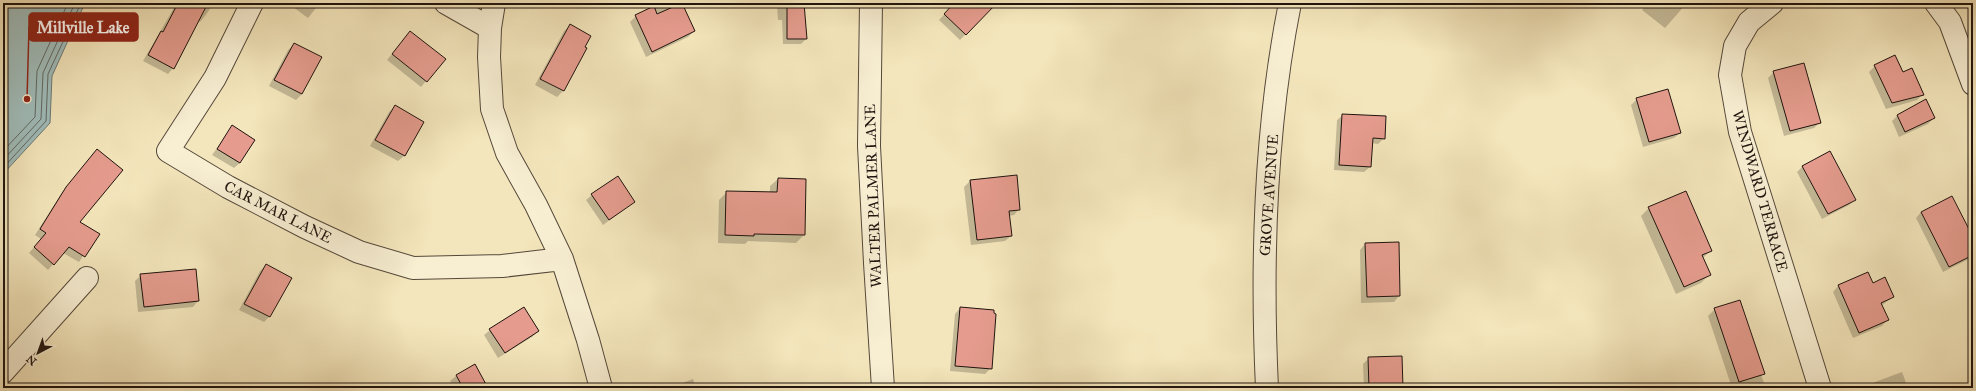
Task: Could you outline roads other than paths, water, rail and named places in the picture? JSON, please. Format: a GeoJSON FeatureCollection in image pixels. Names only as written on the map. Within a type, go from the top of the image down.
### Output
{"type":"FeatureCollection","features":[{"type":"Feature","properties":{"kind":"street","name":"CAR MAR LANE"},"geometry":{"type":"LineString","coordinates":[[252,3],[215,78],[168,151],[228,187],[312,230],[359,252],[412,268],[502,266],[562,259]]}},
{"type":"Feature","properties":{"kind":"street"},"geometry":{"type":"LineString","coordinates":[[446,3],[490,28]]}},
{"type":"Feature","properties":{"kind":"street"},"geometry":{"type":"LineString","coordinates":[[494,3],[490,28],[489,57],[492,109],[507,153],[536,205],[562,259],[588,340],[600,388]]}},
{"type":"Feature","properties":{"kind":"street","name":"WALTER PALMER LANE"},"geometry":{"type":"LineString","coordinates":[[871,3],[869,146],[883,388]]}},
{"type":"Feature","properties":{"kind":"street","name":"GROVE AVENUE"},"geometry":{"type":"LineString","coordinates":[[1267,388],[1264,255],[1269,168],[1275,103],[1290,3]]}},
{"type":"Feature","properties":{"kind":"street","name":"WINDWARD TERRACE"},"geometry":{"type":"LineString","coordinates":[[1772,3],[1749,22],[1735,46],[1730,75],[1740,132],[1820,388]]}},
{"type":"Feature","properties":{"kind":"street"},"geometry":{"type":"LineString","coordinates":[[1936,3],[1950,22],[1973,84]]}},
{"type":"Feature","properties":{"kind":"street"},"geometry":{"type":"LineString","coordinates":[[3,372],[87,278]]}},
{"type":"Feature","properties":{"kind":"water"},"geometry":{"type":"Polygon","coordinates":[[[3,3],[85,3],[52,76],[50,123],[3,174],[3,3]]]}},
{"type":"Feature","properties":{"kind":"place","name":"Millville Lake"},"geometry":{"type":"Point","coordinates":[27,99]}}]}
